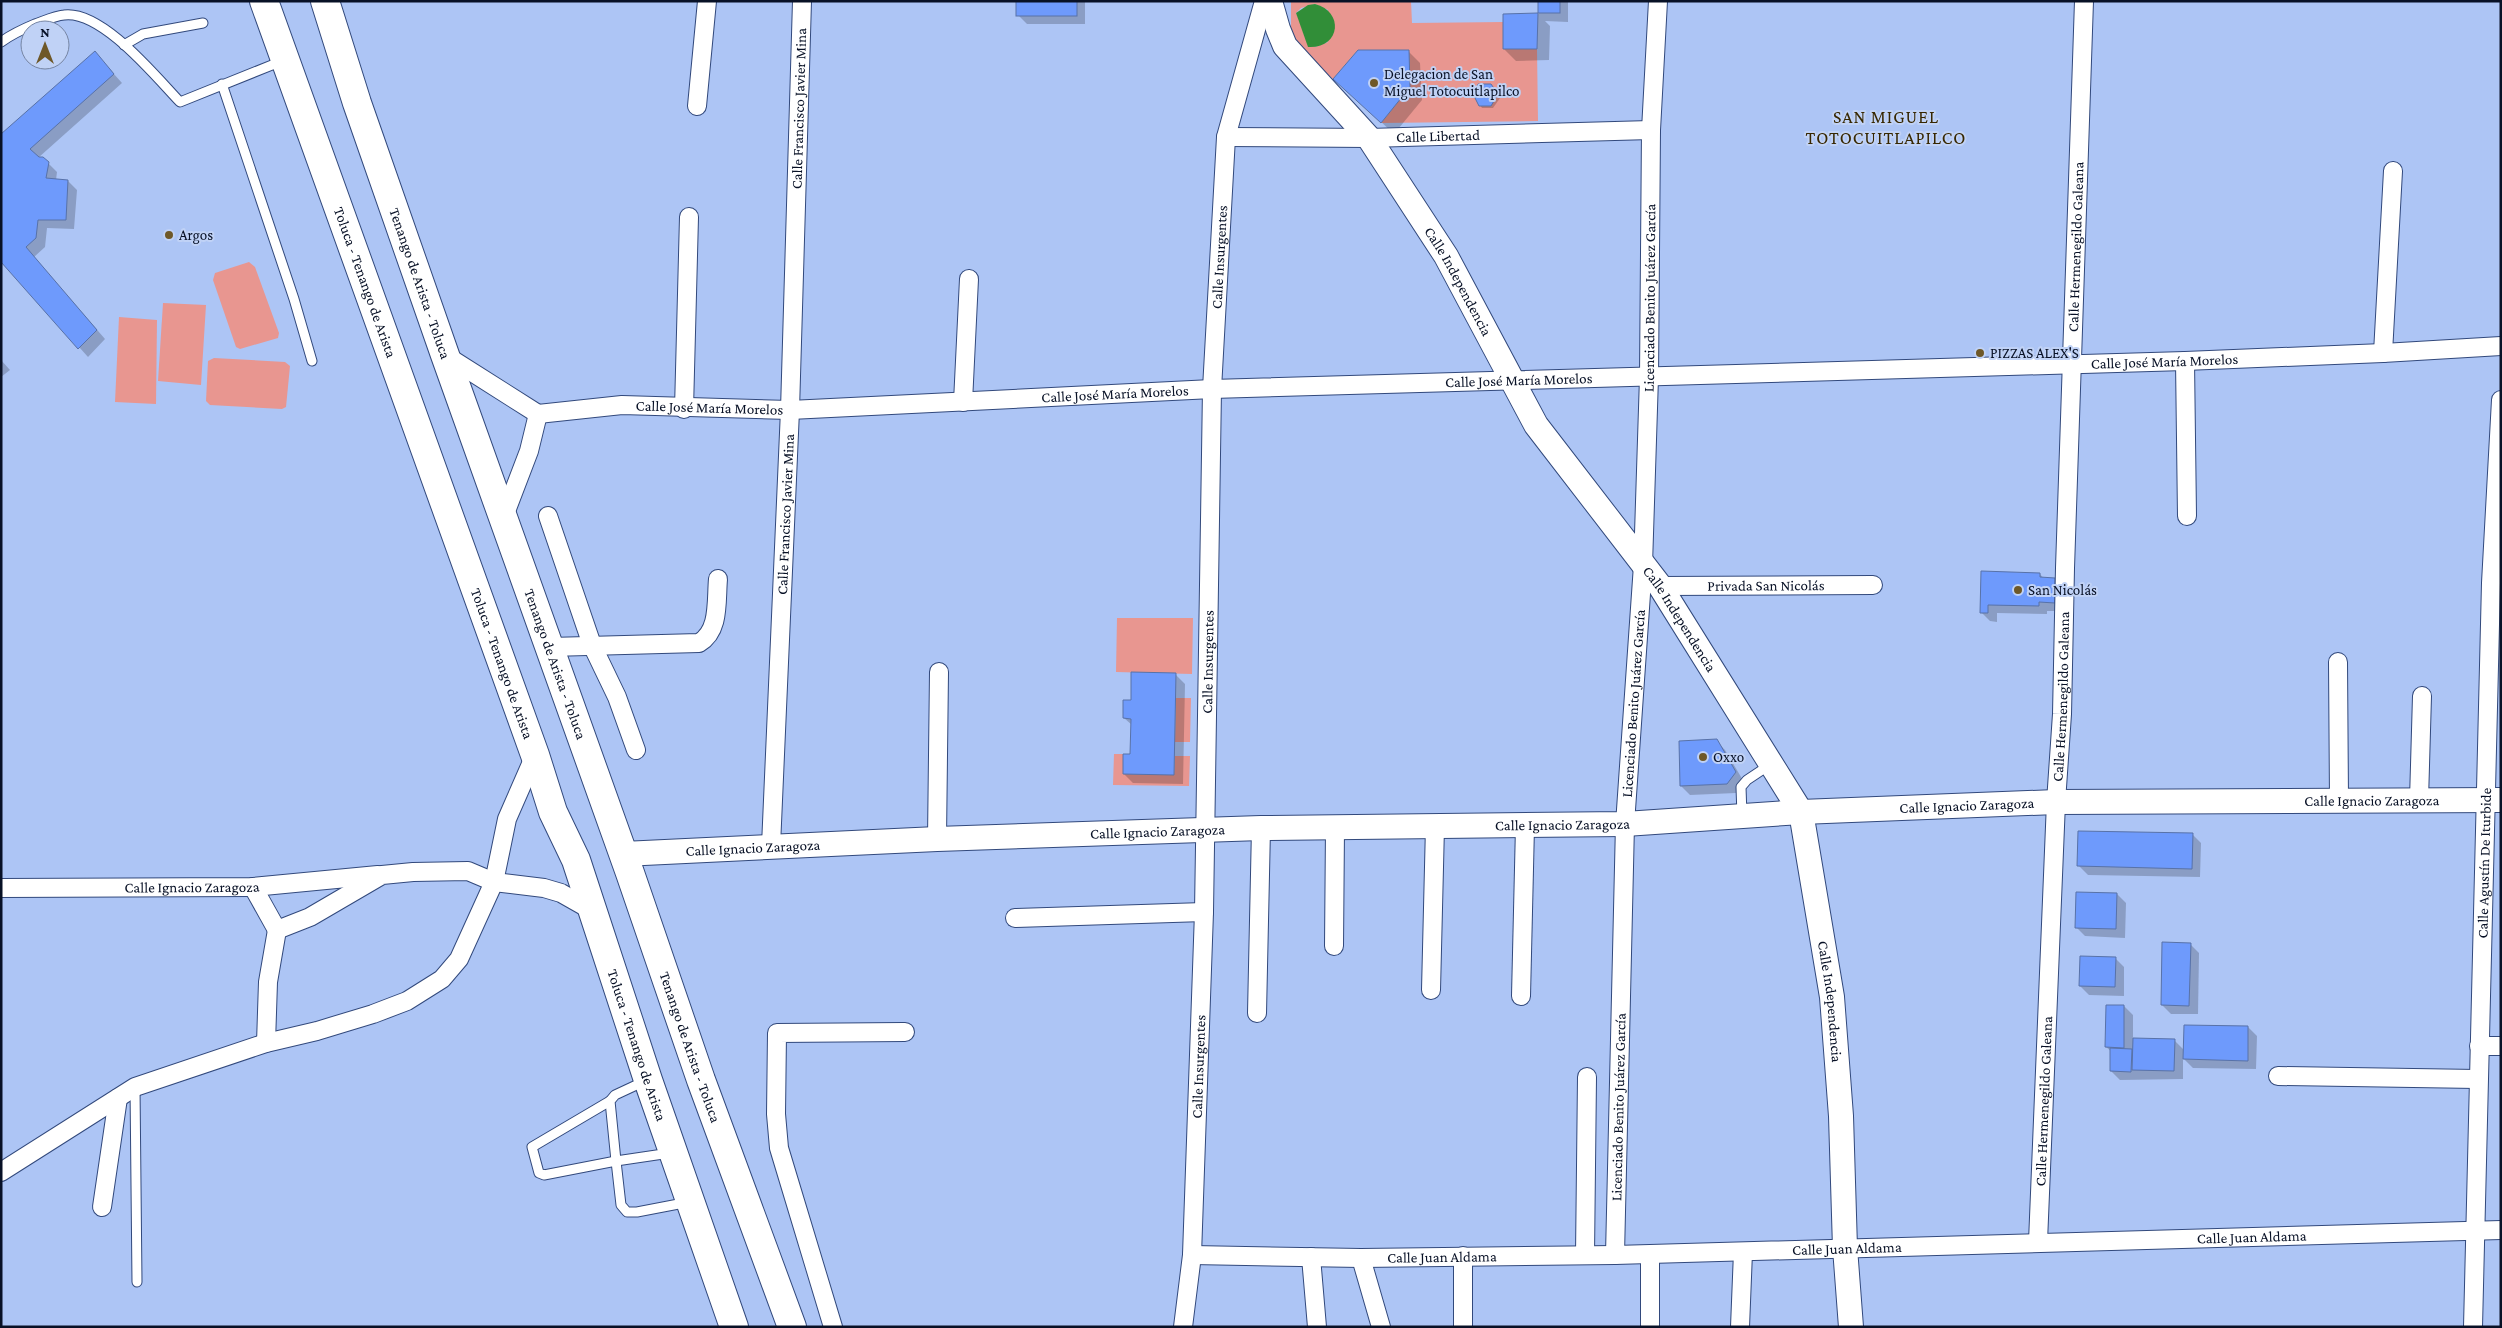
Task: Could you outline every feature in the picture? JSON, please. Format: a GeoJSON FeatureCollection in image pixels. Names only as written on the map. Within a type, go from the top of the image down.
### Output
{"type":"FeatureCollection","features":[{"type":"Feature","properties":{"kind":"highway","name":"Toluca - Tenango de Arista"},"geometry":{"type":"LineString","coordinates":[[264,1],[535,755],[553,812],[576,860],[648,1080],[734,1327]]}},
{"type":"Feature","properties":{"kind":"highway","name":"Tenango de Arista - Toluca"},"geometry":{"type":"LineString","coordinates":[[325,1],[357,104],[445,355],[550,647],[701,1080],[769,1260],[792,1327]]}},
{"type":"Feature","properties":{"kind":"street"},"geometry":{"type":"LineString","coordinates":[[696,106],[707,1]]}},
{"type":"Feature","properties":{"kind":"street","name":"Calle Francisco Javier Mina"},"geometry":{"type":"LineString","coordinates":[[771,846],[790,410],[802,1]]}},
{"type":"Feature","properties":{"kind":"street","name":"Calle Insurgentes"},"geometry":{"type":"LineString","coordinates":[[1183,1327],[1192,1255],[1204,912],[1212,389],[1226,137],[1264,1]]}},
{"type":"Feature","properties":{"kind":"street","name":"Calle Independencia"},"geometry":{"type":"LineString","coordinates":[[1270,1],[1278,29],[1286,46],[1369,138],[1446,256],[1536,425],[1660,586],[1801,812],[1832,997],[1841,1116],[1845,1248],[1851,1327]]}},
{"type":"Feature","properties":{"kind":"street","name":"Licenciado Benito Juárez García"},"geometry":{"type":"LineString","coordinates":[[1615,1255],[1625,824],[1643,565],[1649,377],[1651,130],[1658,1]]}},
{"type":"Feature","properties":{"kind":"street","name":"Calle Hermenegildo Galeana"},"geometry":{"type":"LineString","coordinates":[[2038,1242],[2056,802],[2062,714],[2065,568],[2084,1]]}},
{"type":"Feature","properties":{"kind":"street","name":"Calle Libertad"},"geometry":{"type":"LineString","coordinates":[[1226,137],[1369,138],[1651,130]]}},
{"type":"Feature","properties":{"kind":"street"},"geometry":{"type":"LineString","coordinates":[[2383,353],[2393,171]]}},
{"type":"Feature","properties":{"kind":"street"},"geometry":{"type":"LineString","coordinates":[[684,409],[689,217]]}},
{"type":"Feature","properties":{"kind":"street"},"geometry":{"type":"LineString","coordinates":[[963,402],[969,279]]}},
{"type":"Feature","properties":{"kind":"street","name":"Calle José María Morelos"},"geometry":{"type":"LineString","coordinates":[[538,414],[622,405],[684,409],[790,410],[1212,389],[2073,364],[2383,353],[2501,346]]}},
{"type":"Feature","properties":{"kind":"street"},"geometry":{"type":"LineString","coordinates":[[445,355],[538,414],[529,451],[503,519]]}},
{"type":"Feature","properties":{"kind":"street"},"geometry":{"type":"LineString","coordinates":[[2185,360],[2187,516]]}},
{"type":"Feature","properties":{"kind":"street","name":"Calle Agustín De Iturbide"},"geometry":{"type":"LineString","coordinates":[[2473,1327],[2477,1079],[2493,800],[2491,583],[2501,400]]}},
{"type":"Feature","properties":{"kind":"street"},"geometry":{"type":"LineString","coordinates":[[548,516],[592,645],[617,697],[636,750]]}},
{"type":"Feature","properties":{"kind":"street"},"geometry":{"type":"LineString","coordinates":[[550,647],[699,642],[708,637],[713,629],[718,579]]}},
{"type":"Feature","properties":{"kind":"street","name":"Privada San Nicolás"},"geometry":{"type":"LineString","coordinates":[[1660,586],[1873,585]]}},
{"type":"Feature","properties":{"kind":"street"},"geometry":{"type":"LineString","coordinates":[[2338,662],[2339,800]]}},
{"type":"Feature","properties":{"kind":"street"},"geometry":{"type":"LineString","coordinates":[[937,839],[939,672]]}},
{"type":"Feature","properties":{"kind":"street"},"geometry":{"type":"LineString","coordinates":[[2419,800],[2422,696]]}},
{"type":"Feature","properties":{"kind":"street"},"geometry":{"type":"LineString","coordinates":[[1,1172],[135,1087],[266,1043],[317,1032],[373,1014],[407,1001],[442,979],[459,959],[494,882],[507,818],[535,755]]}},
{"type":"Feature","properties":{"kind":"street","name":"Calle Ignacio Zaragoza"},"geometry":{"type":"LineString","coordinates":[[623,854],[937,839],[1261,828],[1625,824],[1801,812],[2056,802],[2493,800]]}},
{"type":"Feature","properties":{"kind":"street"},"geometry":{"type":"LineString","coordinates":[[1431,990],[1434,826]]}},
{"type":"Feature","properties":{"kind":"street"},"geometry":{"type":"LineString","coordinates":[[1521,996],[1525,826]]}},
{"type":"Feature","properties":{"kind":"street"},"geometry":{"type":"LineString","coordinates":[[1257,1013],[1261,828]]}},
{"type":"Feature","properties":{"kind":"street"},"geometry":{"type":"LineString","coordinates":[[1334,946],[1335,828]]}},
{"type":"Feature","properties":{"kind":"street","name":"Calle Ignacio Zaragoza"},"geometry":{"type":"LineString","coordinates":[[1,888],[253,887],[439,870],[468,870],[494,882],[544,888],[560,893],[591,910]]}},
{"type":"Feature","properties":{"kind":"street","name":"Calle Ignacio Zaragoza"},"geometry":{"type":"LineString","coordinates":[[277,930],[310,917],[382,875]]}},
{"type":"Feature","properties":{"kind":"street"},"geometry":{"type":"LineString","coordinates":[[253,887],[277,930],[268,982],[266,1043]]}},
{"type":"Feature","properties":{"kind":"street"},"geometry":{"type":"LineString","coordinates":[[1015,918],[1204,912]]}},
{"type":"Feature","properties":{"kind":"street"},"geometry":{"type":"LineString","coordinates":[[833,1327],[800,1223],[779,1148],[776,1114],[777,1033],[905,1032]]}},
{"type":"Feature","properties":{"kind":"street"},"geometry":{"type":"LineString","coordinates":[[2479,1046],[2501,1046]]}},
{"type":"Feature","properties":{"kind":"street"},"geometry":{"type":"LineString","coordinates":[[2278,1076],[2477,1079]]}},
{"type":"Feature","properties":{"kind":"street"},"geometry":{"type":"LineString","coordinates":[[1586,1255],[1587,1077]]}},
{"type":"Feature","properties":{"kind":"street"},"geometry":{"type":"LineString","coordinates":[[102,1207],[118,1098]]}},
{"type":"Feature","properties":{"kind":"street","name":"Calle Juan Aldama"},"geometry":{"type":"LineString","coordinates":[[1192,1255],[1362,1258],[1650,1255],[2038,1242],[2501,1230]]}},
{"type":"Feature","properties":{"kind":"street"},"geometry":{"type":"LineString","coordinates":[[1740,1327],[1743,1252]]}},
{"type":"Feature","properties":{"kind":"street"},"geometry":{"type":"LineString","coordinates":[[1650,1255],[1650,1327]]}},
{"type":"Feature","properties":{"kind":"street"},"geometry":{"type":"LineString","coordinates":[[1463,1256],[1463,1327]]}},
{"type":"Feature","properties":{"kind":"street"},"geometry":{"type":"LineString","coordinates":[[1311,1257],[1318,1327]]}},
{"type":"Feature","properties":{"kind":"street"},"geometry":{"type":"LineString","coordinates":[[1362,1258],[1381,1327]]}},
{"type":"Feature","properties":{"kind":"lane"},"geometry":{"type":"LineString","coordinates":[[1,42],[11,34],[65,14],[84,18],[106,29],[180,102],[286,59]]}},
{"type":"Feature","properties":{"kind":"lane"},"geometry":{"type":"LineString","coordinates":[[124,45],[143,34],[203,23]]}},
{"type":"Feature","properties":{"kind":"lane"},"geometry":{"type":"LineString","coordinates":[[222,84],[294,299],[312,361]]}},
{"type":"Feature","properties":{"kind":"lane"},"geometry":{"type":"LineString","coordinates":[[1742,816],[1741,788],[1747,780],[1771,764]]}},
{"type":"Feature","properties":{"kind":"lane"},"geometry":{"type":"LineString","coordinates":[[648,1080],[615,1095],[610,1101],[536,1144],[532,1147],[532,1153],[541,1175],[674,1152]]}},
{"type":"Feature","properties":{"kind":"lane"},"geometry":{"type":"LineString","coordinates":[[135,1087],[137,1282]]}},
{"type":"Feature","properties":{"kind":"lane"},"geometry":{"type":"LineString","coordinates":[[610,1101],[621,1206],[627,1212],[637,1212],[691,1202]]}},
{"type":"Feature","properties":{"kind":"shaded area"},"geometry":{"type":"Polygon","coordinates":[[[1291,1],[1411,1],[1412,23],[1503,22],[1503,49],[1537,49],[1538,121],[1381,123],[1410,87],[1409,50],[1358,50],[1333,79],[1291,41],[1291,1]],[[1315,4],[1301,8],[1296,13],[1315,47],[1328,42],[1328,10],[1315,4]]]}},
{"type":"Feature","properties":{"kind":"shaded area"},"geometry":{"type":"Polygon","coordinates":[[[1315,4],[1325,8],[1331,14],[1335,29],[1327,42],[1319,46],[1308,47],[1296,13],[1308,5],[1315,4]]]}},
{"type":"Feature","properties":{"kind":"shaded area"},"geometry":{"type":"Polygon","coordinates":[[[249,262],[255,267],[279,333],[278,338],[240,349],[236,347],[213,280],[215,273],[249,262]]]}},
{"type":"Feature","properties":{"kind":"shaded area"},"geometry":{"type":"Polygon","coordinates":[[[163,303],[206,305],[201,385],[158,381],[163,303]]]}},
{"type":"Feature","properties":{"kind":"shaded area"},"geometry":{"type":"Polygon","coordinates":[[[119,317],[157,320],[156,404],[115,402],[119,317]]]}},
{"type":"Feature","properties":{"kind":"shaded area"},"geometry":{"type":"Polygon","coordinates":[[[214,358],[285,362],[290,366],[286,407],[282,409],[210,405],[206,401],[208,361],[214,358]]]}},
{"type":"Feature","properties":{"kind":"shaded area"},"geometry":{"type":"Polygon","coordinates":[[[1117,618],[1193,618],[1192,674],[1116,672],[1117,618]]]}},
{"type":"Feature","properties":{"kind":"shaded area"},"geometry":{"type":"Polygon","coordinates":[[[1176,698],[1191,698],[1190,742],[1175,742],[1176,698]]]}},
{"type":"Feature","properties":{"kind":"shaded area"},"geometry":{"type":"Polygon","coordinates":[[[1114,754],[1123,754],[1123,774],[1174,775],[1175,756],[1190,756],[1189,786],[1113,785],[1114,754]]]}},
{"type":"Feature","properties":{"kind":"building"},"geometry":{"type":"Polygon","coordinates":[[[1016,1],[1077,1],[1077,16],[1016,16],[1016,1]]]}},
{"type":"Feature","properties":{"kind":"building"},"geometry":{"type":"Polygon","coordinates":[[[1538,1],[1560,1],[1560,13],[1538,13],[1538,1]]]}},
{"type":"Feature","properties":{"kind":"building"},"geometry":{"type":"Polygon","coordinates":[[[1538,13],[1537,49],[1503,49],[1503,14],[1538,13]]]}},
{"type":"Feature","properties":{"kind":"building","name":"Delegacion de San Miguel Totocuitlapilco"},"geometry":{"type":"Polygon","coordinates":[[[1358,50],[1409,50],[1410,87],[1381,123],[1333,79],[1358,50]]]}},
{"type":"Feature","properties":{"kind":"building"},"geometry":{"type":"Polygon","coordinates":[[[95,51],[114,74],[30,149],[39,157],[43,157],[49,162],[46,178],[68,180],[66,220],[38,220],[36,238],[26,247],[97,330],[78,349],[1,262],[1,134],[95,51]]]}},
{"type":"Feature","properties":{"kind":"building"},"geometry":{"type":"Polygon","coordinates":[[[1478,84],[1491,84],[1498,94],[1491,106],[1479,106],[1473,94],[1478,84]]]}},
{"type":"Feature","properties":{"kind":"building","name":"San Nicolás"},"geometry":{"type":"Polygon","coordinates":[[[1981,571],[2040,573],[2040,577],[2055,578],[2055,603],[2039,602],[2039,606],[1988,605],[1988,613],[1980,613],[1981,571]]]}},
{"type":"Feature","properties":{"kind":"building"},"geometry":{"type":"Polygon","coordinates":[[[1131,672],[1176,673],[1174,775],[1123,774],[1123,754],[1130,754],[1131,719],[1123,718],[1123,700],[1131,700],[1131,672]]]}},
{"type":"Feature","properties":{"kind":"building","name":"Oxxo"},"geometry":{"type":"Polygon","coordinates":[[[1717,739],[1736,772],[1727,784],[1680,786],[1679,741],[1717,739]]]}},
{"type":"Feature","properties":{"kind":"building"},"geometry":{"type":"Polygon","coordinates":[[[2078,831],[2193,833],[2192,869],[2077,866],[2078,831]]]}},
{"type":"Feature","properties":{"kind":"building"},"geometry":{"type":"Polygon","coordinates":[[[2076,892],[2117,893],[2116,929],[2075,928],[2076,892]]]}},
{"type":"Feature","properties":{"kind":"building"},"geometry":{"type":"Polygon","coordinates":[[[2162,942],[2191,943],[2189,1006],[2161,1005],[2162,942]]]}},
{"type":"Feature","properties":{"kind":"building"},"geometry":{"type":"Polygon","coordinates":[[[2080,956],[2116,957],[2115,987],[2079,986],[2080,956]]]}},
{"type":"Feature","properties":{"kind":"building"},"geometry":{"type":"Polygon","coordinates":[[[2106,1005],[2124,1005],[2124,1048],[2105,1047],[2106,1005]]]}},
{"type":"Feature","properties":{"kind":"building"},"geometry":{"type":"Polygon","coordinates":[[[2184,1025],[2248,1026],[2248,1061],[2183,1059],[2184,1025]]]}},
{"type":"Feature","properties":{"kind":"building"},"geometry":{"type":"Polygon","coordinates":[[[2133,1038],[2175,1039],[2174,1071],[2132,1070],[2133,1038]]]}},
{"type":"Feature","properties":{"kind":"building"},"geometry":{"type":"Polygon","coordinates":[[[2110,1048],[2132,1049],[2131,1072],[2110,1071],[2110,1048]]]}},
{"type":"Feature","properties":{"kind":"place","name":"Delegacion de San Miguel Totocuitlapilco"},"geometry":{"type":"Point","coordinates":[1374,83]}},
{"type":"Feature","properties":{"kind":"place","name":"Argos"},"geometry":{"type":"Point","coordinates":[169,235]}},
{"type":"Feature","properties":{"kind":"place","name":"PIZZAS ALEX'S"},"geometry":{"type":"Point","coordinates":[1980,353]}},
{"type":"Feature","properties":{"kind":"place","name":"San Nicolás"},"geometry":{"type":"Point","coordinates":[2018,590]}},
{"type":"Feature","properties":{"kind":"place","name":"Oxxo"},"geometry":{"type":"Point","coordinates":[1703,757]}},
{"type":"Feature","properties":{"kind":"district","name":"SAN MIGUEL TOTOCUITLAPILCO"},"geometry":{"type":"Point","coordinates":[1886,127]}}]}
